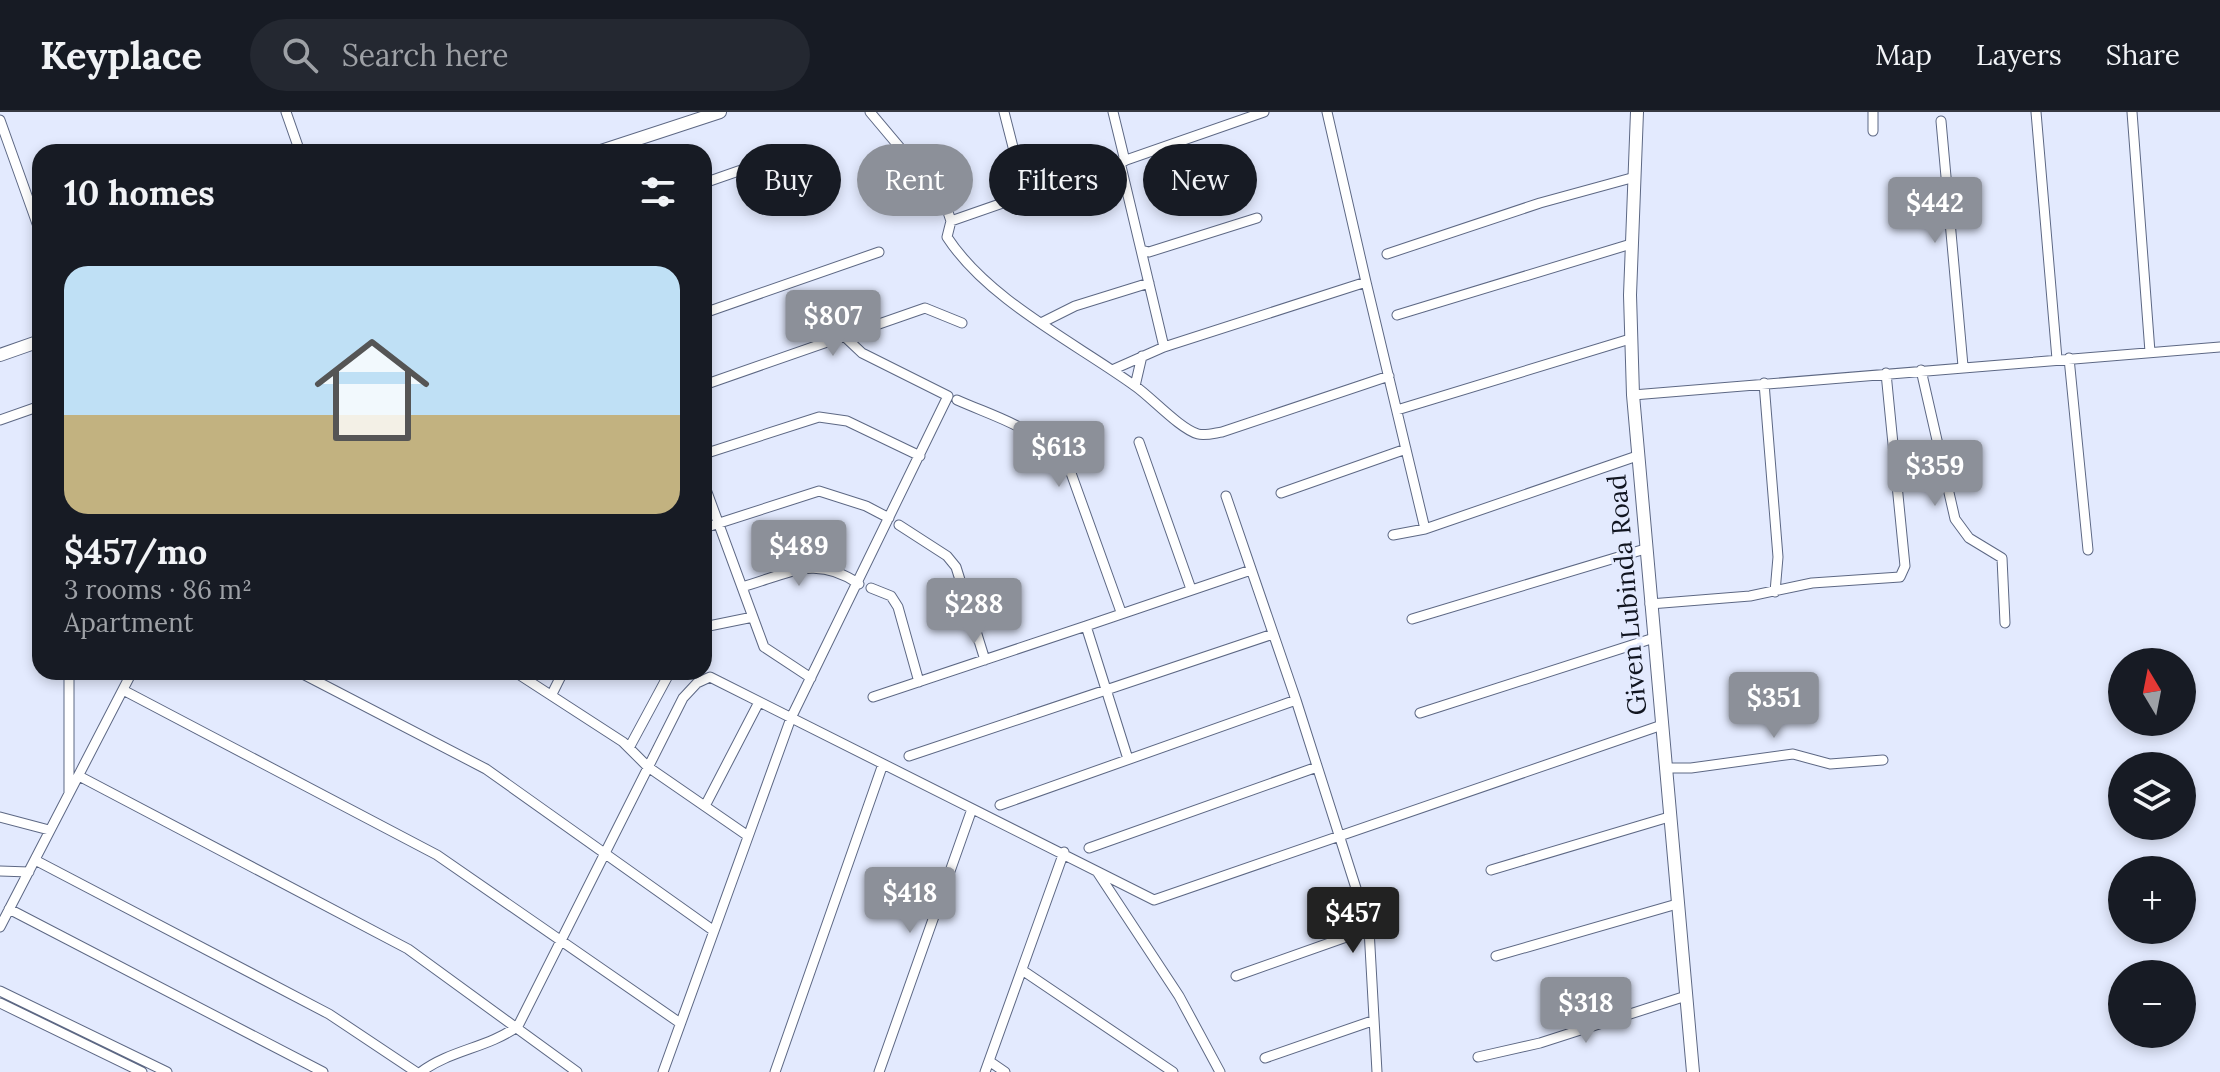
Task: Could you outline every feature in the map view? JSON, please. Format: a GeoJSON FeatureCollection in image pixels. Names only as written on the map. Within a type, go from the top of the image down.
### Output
{"type":"FeatureCollection","features":[{"type":"Feature","properties":{"kind":"street"},"geometry":{"type":"LineString","coordinates":[[286,112],[297,144]]}},
{"type":"Feature","properties":{"kind":"street"},"geometry":{"type":"LineString","coordinates":[[622,144],[720,112]]}},
{"type":"Feature","properties":{"kind":"street"},"geometry":{"type":"LineString","coordinates":[[870,112],[897,144]]}},
{"type":"Feature","properties":{"kind":"street"},"geometry":{"type":"LineString","coordinates":[[1004,112],[1012,144]]}},
{"type":"Feature","properties":{"kind":"street"},"geometry":{"type":"LineString","coordinates":[[1113,112],[1119,144]]}},
{"type":"Feature","properties":{"kind":"street"},"geometry":{"type":"LineString","coordinates":[[1219,112],[1222,126]]}},
{"type":"Feature","properties":{"kind":"street"},"geometry":{"type":"LineString","coordinates":[[1127,159],[1264,112]]}},
{"type":"Feature","properties":{"kind":"street"},"geometry":{"type":"LineString","coordinates":[[1327,112],[1425,529]]}},
{"type":"Feature","properties":{"kind":"street"},"geometry":{"type":"LineString","coordinates":[[1873,112],[1873,131]]}},
{"type":"Feature","properties":{"kind":"street"},"geometry":{"type":"LineString","coordinates":[[2036,112],[2057,359]]}},
{"type":"Feature","properties":{"kind":"street"},"geometry":{"type":"LineString","coordinates":[[2132,112],[2150,352]]}},
{"type":"Feature","properties":{"kind":"street","name":"Given Lubinda Road"},"geometry":{"type":"LineString","coordinates":[[1635,113],[1630,339],[1633,395],[1693,1072]]}},
{"type":"Feature","properties":{"kind":"street"},"geometry":{"type":"LineString","coordinates":[[0,120],[32,210]]}},
{"type":"Feature","properties":{"kind":"street"},"geometry":{"type":"LineString","coordinates":[[1941,121],[1963,366]]}},
{"type":"Feature","properties":{"kind":"street"},"geometry":{"type":"LineString","coordinates":[[712,180],[736,172]]}},
{"type":"Feature","properties":{"kind":"street"},"geometry":{"type":"LineString","coordinates":[[1387,254],[1540,203],[1635,177]]}},
{"type":"Feature","properties":{"kind":"street"},"geometry":{"type":"LineString","coordinates":[[1127,184],[1164,347]]}},
{"type":"Feature","properties":{"kind":"street"},"geometry":{"type":"LineString","coordinates":[[965,216],[950,216],[947,237],[956,251],[998,292],[1135,386],[1200,435],[1222,432],[1389,376]]}},
{"type":"Feature","properties":{"kind":"street"},"geometry":{"type":"LineString","coordinates":[[1141,250],[1149,252],[1257,218]]}},
{"type":"Feature","properties":{"kind":"street"},"geometry":{"type":"LineString","coordinates":[[1397,315],[1631,244]]}},
{"type":"Feature","properties":{"kind":"street"},"geometry":{"type":"LineString","coordinates":[[712,310],[879,252]]}},
{"type":"Feature","properties":{"kind":"street"},"geometry":{"type":"LineString","coordinates":[[1112,370],[1164,347],[1366,282]]}},
{"type":"Feature","properties":{"kind":"street"},"geometry":{"type":"LineString","coordinates":[[1043,322],[1075,306],[1149,283]]}},
{"type":"Feature","properties":{"kind":"street"},"geometry":{"type":"LineString","coordinates":[[712,382],[925,308],[962,323]]}},
{"type":"Feature","properties":{"kind":"street"},"geometry":{"type":"LineString","coordinates":[[663,1072],[791,718],[948,396],[862,353],[844,336]]}},
{"type":"Feature","properties":{"kind":"street"},"geometry":{"type":"LineString","coordinates":[[1397,410],[1630,339]]}},
{"type":"Feature","properties":{"kind":"street"},"geometry":{"type":"LineString","coordinates":[[0,355],[32,344]]}},
{"type":"Feature","properties":{"kind":"street"},"geometry":{"type":"LineString","coordinates":[[1633,395],[2220,347]]}},
{"type":"Feature","properties":{"kind":"street"},"geometry":{"type":"LineString","coordinates":[[1135,386],[1142,356]]}},
{"type":"Feature","properties":{"kind":"street"},"geometry":{"type":"LineString","coordinates":[[2069,358],[2088,550]]}},
{"type":"Feature","properties":{"kind":"street"},"geometry":{"type":"LineString","coordinates":[[1921,370],[1955,519],[1969,538],[2002,558],[2005,623]]}},
{"type":"Feature","properties":{"kind":"street"},"geometry":{"type":"LineString","coordinates":[[1650,604],[1775,592],[1812,583],[1895,579],[1903,573],[1904,543],[1886,373]]}},
{"type":"Feature","properties":{"kind":"street"},"geometry":{"type":"LineString","coordinates":[[1764,383],[1778,557],[1775,592]]}},
{"type":"Feature","properties":{"kind":"street"},"geometry":{"type":"LineString","coordinates":[[957,400],[1048,443],[1062,460],[1071,473],[1121,612]]}},
{"type":"Feature","properties":{"kind":"street"},"geometry":{"type":"LineString","coordinates":[[0,420],[32,409]]}},
{"type":"Feature","properties":{"kind":"street"},"geometry":{"type":"LineString","coordinates":[[712,451],[819,417],[847,421],[920,456]]}},
{"type":"Feature","properties":{"kind":"street"},"geometry":{"type":"LineString","coordinates":[[1139,442],[1191,589]]}},
{"type":"Feature","properties":{"kind":"street"},"geometry":{"type":"LineString","coordinates":[[1281,493],[1406,449]]}},
{"type":"Feature","properties":{"kind":"street"},"geometry":{"type":"LineString","coordinates":[[1393,535],[1425,529],[1637,456]]}},
{"type":"Feature","properties":{"kind":"street"},"geometry":{"type":"LineString","coordinates":[[712,526],[819,491],[866,506],[889,518]]}},
{"type":"Feature","properties":{"kind":"street"},"geometry":{"type":"LineString","coordinates":[[1226,496],[1341,836],[1369,929],[1377,1072]]}},
{"type":"Feature","properties":{"kind":"street"},"geometry":{"type":"LineString","coordinates":[[712,506],[764,647],[811,678]]}},
{"type":"Feature","properties":{"kind":"street"},"geometry":{"type":"LineString","coordinates":[[899,525],[952,561],[985,660]]}},
{"type":"Feature","properties":{"kind":"street"},"geometry":{"type":"LineString","coordinates":[[1412,619],[1645,549]]}},
{"type":"Feature","properties":{"kind":"street"},"geometry":{"type":"LineString","coordinates":[[742,587],[817,565],[840,570],[859,584]]}},
{"type":"Feature","properties":{"kind":"street"},"geometry":{"type":"LineString","coordinates":[[873,697],[1251,570]]}},
{"type":"Feature","properties":{"kind":"street"},"geometry":{"type":"LineString","coordinates":[[871,588],[891,596],[898,607],[919,682]]}},
{"type":"Feature","properties":{"kind":"street"},"geometry":{"type":"LineString","coordinates":[[712,625],[753,617]]}},
{"type":"Feature","properties":{"kind":"street"},"geometry":{"type":"LineString","coordinates":[[1086,626],[1128,759]]}},
{"type":"Feature","properties":{"kind":"street"},"geometry":{"type":"LineString","coordinates":[[909,756],[1273,634]]}},
{"type":"Feature","properties":{"kind":"street"},"geometry":{"type":"LineString","coordinates":[[1420,713],[1654,638]]}},
{"type":"Feature","properties":{"kind":"street"},"geometry":{"type":"LineString","coordinates":[[712,678],[1064,852],[1154,900],[1662,725]]}},
{"type":"Feature","properties":{"kind":"street"},"geometry":{"type":"LineString","coordinates":[[69,680],[69,797]]}},
{"type":"Feature","properties":{"kind":"street"},"geometry":{"type":"LineString","coordinates":[[0,927],[128,680]]}},
{"type":"Feature","properties":{"kind":"street"},"geometry":{"type":"LineString","coordinates":[[314,680],[486,769],[606,851],[714,931]]}},
{"type":"Feature","properties":{"kind":"street"},"geometry":{"type":"LineString","coordinates":[[528,680],[629,748],[648,767],[748,836]]}},
{"type":"Feature","properties":{"kind":"street"},"geometry":{"type":"LineString","coordinates":[[552,694],[559,680]]}},
{"type":"Feature","properties":{"kind":"street"},"geometry":{"type":"LineString","coordinates":[[629,748],[666,680]]}},
{"type":"Feature","properties":{"kind":"street"},"geometry":{"type":"LineString","coordinates":[[35,860],[329,1014],[419,1072],[433,1063],[490,1043],[514,1028],[683,698],[704,680]]}},
{"type":"Feature","properties":{"kind":"street"},"geometry":{"type":"LineString","coordinates":[[123,690],[437,855],[680,1023]]}},
{"type":"Feature","properties":{"kind":"street"},"geometry":{"type":"LineString","coordinates":[[1000,805],[1296,700]]}},
{"type":"Feature","properties":{"kind":"street"},"geometry":{"type":"LineString","coordinates":[[705,806],[759,702]]}},
{"type":"Feature","properties":{"kind":"street"},"geometry":{"type":"LineString","coordinates":[[1665,768],[1691,768],[1793,754],[1830,764],[1883,760]]}},
{"type":"Feature","properties":{"kind":"street"},"geometry":{"type":"LineString","coordinates":[[775,1072],[883,764]]}},
{"type":"Feature","properties":{"kind":"street"},"geometry":{"type":"LineString","coordinates":[[1089,848],[1317,767]]}},
{"type":"Feature","properties":{"kind":"street"},"geometry":{"type":"LineString","coordinates":[[79,776],[408,949],[577,1072]]}},
{"type":"Feature","properties":{"kind":"street"},"geometry":{"type":"LineString","coordinates":[[879,1072],[972,809]]}},
{"type":"Feature","properties":{"kind":"street"},"geometry":{"type":"LineString","coordinates":[[0,817],[49,830]]}},
{"type":"Feature","properties":{"kind":"street"},"geometry":{"type":"LineString","coordinates":[[1491,870],[1669,817]]}},
{"type":"Feature","properties":{"kind":"street"},"geometry":{"type":"LineString","coordinates":[[985,1072],[1064,852]]}},
{"type":"Feature","properties":{"kind":"street"},"geometry":{"type":"LineString","coordinates":[[1096,870],[1179,996],[1220,1072]]}},
{"type":"Feature","properties":{"kind":"street"},"geometry":{"type":"LineString","coordinates":[[0,871],[29,872]]}},
{"type":"Feature","properties":{"kind":"street"},"geometry":{"type":"LineString","coordinates":[[1496,956],[1677,904]]}},
{"type":"Feature","properties":{"kind":"street"},"geometry":{"type":"LineString","coordinates":[[9,909],[323,1072]]}},
{"type":"Feature","properties":{"kind":"street"},"geometry":{"type":"LineString","coordinates":[[1236,976],[1369,929]]}},
{"type":"Feature","properties":{"kind":"street"},"geometry":{"type":"LineString","coordinates":[[1022,970],[1173,1072]]}},
{"type":"Feature","properties":{"kind":"street"},"geometry":{"type":"LineString","coordinates":[[0,991],[167,1072]]}},
{"type":"Feature","properties":{"kind":"street"},"geometry":{"type":"LineString","coordinates":[[1478,1057],[1540,1043],[1686,996]]}},
{"type":"Feature","properties":{"kind":"street"},"geometry":{"type":"LineString","coordinates":[[0,1003],[142,1072]]}},
{"type":"Feature","properties":{"kind":"street"},"geometry":{"type":"LineString","coordinates":[[1265,1058],[1372,1021]]}},
{"type":"Feature","properties":{"kind":"street"},"geometry":{"type":"LineString","coordinates":[[989,1061],[1005,1072]]}}]}
